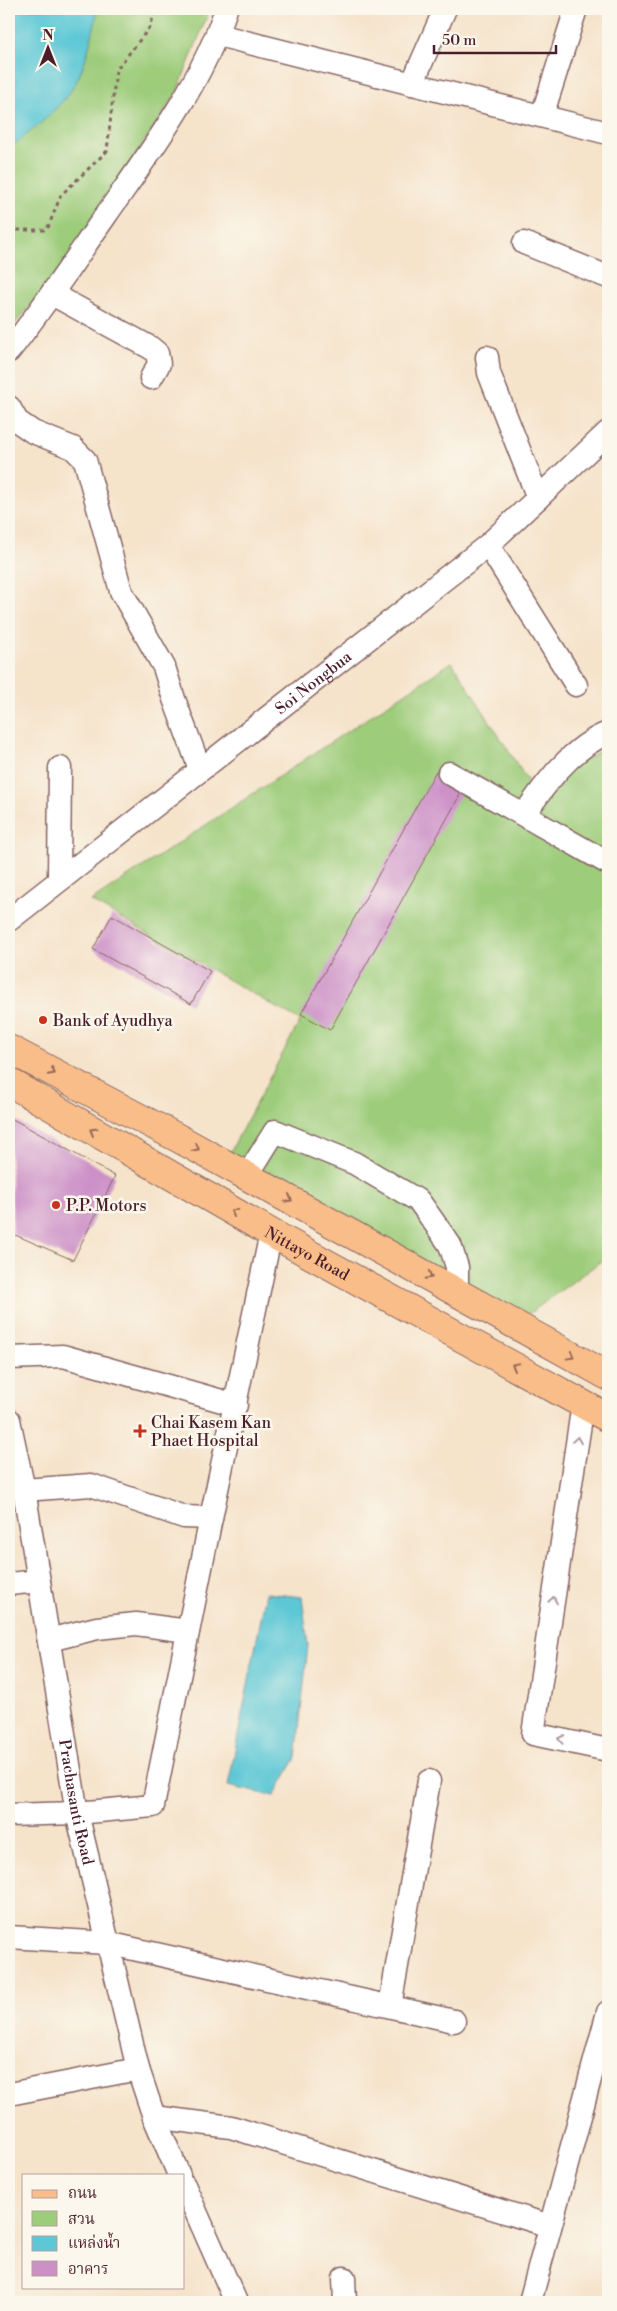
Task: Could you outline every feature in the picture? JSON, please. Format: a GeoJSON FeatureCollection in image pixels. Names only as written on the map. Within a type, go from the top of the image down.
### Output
{"type":"FeatureCollection","features":[{"type":"Feature","properties":{"kind":"main road"},"geometry":{"type":"LineString","coordinates":[[9,1049],[247,1176],[608,1376]]}},
{"type":"Feature","properties":{"kind":"main road","name":"Nittayo Road"},"geometry":{"type":"LineString","coordinates":[[9,1082],[271,1233],[608,1418]]}},
{"type":"Feature","properties":{"kind":"main road"},"geometry":{"type":"LineString","coordinates":[[369,1286],[386,1254]]}},
{"type":"Feature","properties":{"kind":"street"},"geometry":{"type":"LineString","coordinates":[[9,351],[52,294],[161,139],[218,35],[226,9]]}},
{"type":"Feature","properties":{"kind":"street"},"geometry":{"type":"LineString","coordinates":[[412,84],[445,9]]}},
{"type":"Feature","properties":{"kind":"street"},"geometry":{"type":"LineString","coordinates":[[542,116],[576,9]]}},
{"type":"Feature","properties":{"kind":"street"},"geometry":{"type":"LineString","coordinates":[[218,35],[608,133]]}},
{"type":"Feature","properties":{"kind":"street"},"geometry":{"type":"LineString","coordinates":[[524,243],[608,277]]}},
{"type":"Feature","properties":{"kind":"street"},"geometry":{"type":"LineString","coordinates":[[52,294],[152,348],[157,353],[159,364],[151,378]]}},
{"type":"Feature","properties":{"kind":"street"},"geometry":{"type":"LineString","coordinates":[[486,357],[489,373],[538,498]]}},
{"type":"Feature","properties":{"kind":"street"},"geometry":{"type":"LineString","coordinates":[[9,407],[17,421],[33,432],[73,448],[85,460],[121,592],[164,667],[200,769]]}},
{"type":"Feature","properties":{"kind":"street","name":"Soi Nongbua"},"geometry":{"type":"LineString","coordinates":[[9,920],[488,545],[608,432]]}},
{"type":"Feature","properties":{"kind":"street"},"geometry":{"type":"LineString","coordinates":[[488,545],[576,686]]}},
{"type":"Feature","properties":{"kind":"street"},"geometry":{"type":"LineString","coordinates":[[524,815],[559,769],[585,746],[608,733]]}},
{"type":"Feature","properties":{"kind":"street"},"geometry":{"type":"LineString","coordinates":[[59,880],[60,768]]}},
{"type":"Feature","properties":{"kind":"street"},"geometry":{"type":"LineString","coordinates":[[449,773],[608,862]]}},
{"type":"Feature","properties":{"kind":"street"},"geometry":{"type":"LineString","coordinates":[[247,1176],[275,1131],[354,1163],[419,1201],[450,1245],[458,1267],[457,1291]]}},
{"type":"Feature","properties":{"kind":"street"},"geometry":{"type":"LineString","coordinates":[[9,1815],[77,1813],[153,1806],[271,1233]]}},
{"type":"Feature","properties":{"kind":"street"},"geometry":{"type":"LineString","coordinates":[[9,1358],[62,1356],[236,1405]]}},
{"type":"Feature","properties":{"kind":"street"},"geometry":{"type":"LineString","coordinates":[[583,1404],[534,1734],[608,1750]]}},
{"type":"Feature","properties":{"kind":"street","name":"Prachasanti Road"},"geometry":{"type":"LineString","coordinates":[[9,1420],[24,1490],[77,1813],[138,2069],[154,2117],[179,2174]]}},
{"type":"Feature","properties":{"kind":"street"},"geometry":{"type":"LineString","coordinates":[[24,1490],[91,1485],[184,1517],[211,1518]]}},
{"type":"Feature","properties":{"kind":"street"},"geometry":{"type":"LineString","coordinates":[[9,1584],[39,1582]]}},
{"type":"Feature","properties":{"kind":"street"},"geometry":{"type":"LineString","coordinates":[[49,1640],[97,1628],[136,1624],[188,1631]]}},
{"type":"Feature","properties":{"kind":"street"},"geometry":{"type":"LineString","coordinates":[[390,2006],[429,1781]]}},
{"type":"Feature","properties":{"kind":"street"},"geometry":{"type":"LineString","coordinates":[[9,1937],[107,1943],[454,2021]]}},
{"type":"Feature","properties":{"kind":"street"},"geometry":{"type":"LineString","coordinates":[[530,2302],[608,2012]]}},
{"type":"Feature","properties":{"kind":"street"},"geometry":{"type":"LineString","coordinates":[[9,2094],[138,2069]]}},
{"type":"Feature","properties":{"kind":"street"},"geometry":{"type":"LineString","coordinates":[[154,2117],[231,2127],[550,2226]]}},
{"type":"Feature","properties":{"kind":"street"},"geometry":{"type":"LineString","coordinates":[[185,2187],[236,2302]]}},
{"type":"Feature","properties":{"kind":"street"},"geometry":{"type":"LineString","coordinates":[[344,2278],[345,2302]]}},
{"type":"Feature","properties":{"kind":"path"},"geometry":{"type":"LineString","coordinates":[[9,230],[47,230],[61,195],[107,151],[116,70],[150,27],[156,9]]}},
{"type":"Feature","properties":{"kind":"green space"},"geometry":{"type":"Polygon","coordinates":[[[9,9],[210,9],[177,92],[61,269],[9,331],[9,9]]]}},
{"type":"Feature","properties":{"kind":"green space"},"geometry":{"type":"Polygon","coordinates":[[[452,662],[534,791],[608,746],[608,1256],[523,1318],[229,1154],[300,1021],[91,901],[452,662]]]}},
{"type":"Feature","properties":{"kind":"water"},"geometry":{"type":"Polygon","coordinates":[[[9,9],[98,9],[85,62],[70,92],[41,123],[9,148],[9,9]]]}},
{"type":"Feature","properties":{"kind":"water"},"geometry":{"type":"Polygon","coordinates":[[[266,1593],[302,1597],[308,1645],[296,1758],[274,1796],[228,1786],[266,1593]]]}},
{"type":"Feature","properties":{"kind":"building"},"geometry":{"type":"Polygon","coordinates":[[[436,771],[465,786],[330,1030],[301,1014],[436,771]]]}},
{"type":"Feature","properties":{"kind":"building"},"geometry":{"type":"Polygon","coordinates":[[[112,915],[210,971],[191,1004],[93,949],[112,915]]]}},
{"type":"Feature","properties":{"kind":"building","name":"P.P. Motors"},"geometry":{"type":"Polygon","coordinates":[[[9,1117],[115,1176],[73,1260],[13,1234],[9,1117]]]}},
{"type":"Feature","properties":{"kind":"place","name":"Bank of Ayudhya"},"geometry":{"type":"Point","coordinates":[43,1020]}},
{"type":"Feature","properties":{"kind":"place","name":"P.P. Motors"},"geometry":{"type":"Point","coordinates":[56,1205]}},
{"type":"Feature","properties":{"kind":"place","name":"Chai Kasem Kan Phaet Hospital"},"geometry":{"type":"Point","coordinates":[140,1431]}}]}
